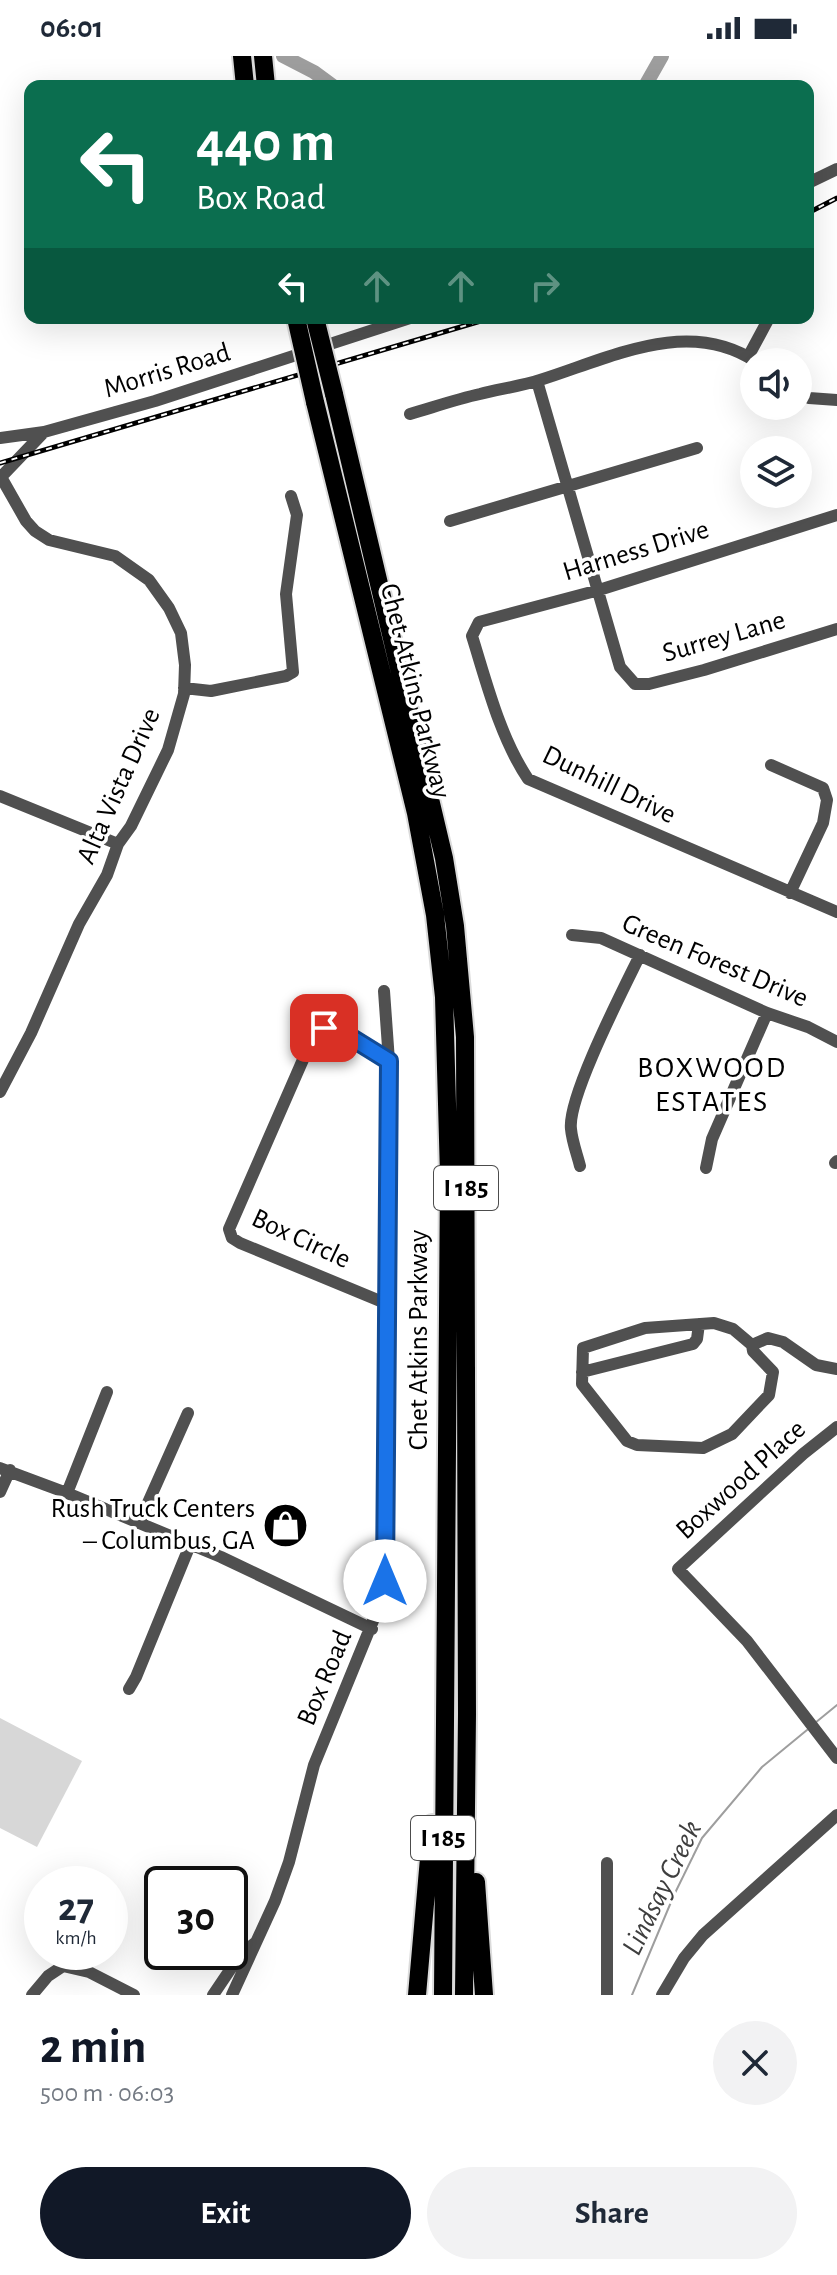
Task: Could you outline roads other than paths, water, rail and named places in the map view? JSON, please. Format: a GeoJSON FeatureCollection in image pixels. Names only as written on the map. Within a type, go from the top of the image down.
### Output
{"type":"FeatureCollection","features":[{"type":"Feature","properties":{"kind":"highway"},"geometry":{"type":"LineString","coordinates":[[242,56],[244,80]]}},
{"type":"Feature","properties":{"kind":"highway"},"geometry":{"type":"LineString","coordinates":[[263,56],[265,80]]}},
{"type":"Feature","properties":{"kind":"highway","name":"Chet Atkins Parkway"},"geometry":{"type":"LineString","coordinates":[[297,324],[416,813],[435,915],[444,997],[449,1175],[443,1995]]}},
{"type":"Feature","properties":{"kind":"highway","name":"Chet Atkins Parkway"},"geometry":{"type":"LineString","coordinates":[[316,324],[444,858],[455,926],[465,1037],[467,1714],[464,1995]]}},
{"type":"Feature","properties":{"kind":"highway"},"geometry":{"type":"LineString","coordinates":[[417,1995],[445,1682]]}},
{"type":"Feature","properties":{"kind":"highway"},"geometry":{"type":"LineString","coordinates":[[467,1714],[484,1995]]}},
{"type":"Feature","properties":{"kind":"street"},"geometry":{"type":"LineString","coordinates":[[814,180],[837,169]]}},
{"type":"Feature","properties":{"kind":"street","name":"Morris Road"},"geometry":{"type":"LineString","coordinates":[[0,438],[44,432],[155,401],[392,324]]}},
{"type":"Feature","properties":{"kind":"street"},"geometry":{"type":"LineString","coordinates":[[757,348],[767,324]]}},
{"type":"Feature","properties":{"kind":"street"},"geometry":{"type":"LineString","coordinates":[[410,414],[537,381],[667,341],[718,345],[740,355]]}},
{"type":"Feature","properties":{"kind":"street"},"geometry":{"type":"LineString","coordinates":[[537,381],[599,590]]}},
{"type":"Feature","properties":{"kind":"street"},"geometry":{"type":"LineString","coordinates":[[812,398],[837,400]]}},
{"type":"Feature","properties":{"kind":"street"},"geometry":{"type":"LineString","coordinates":[[0,478],[44,432]]}},
{"type":"Feature","properties":{"kind":"street"},"geometry":{"type":"LineString","coordinates":[[450,521],[697,448]]}},
{"type":"Feature","properties":{"kind":"street","name":"Alta Vista Drive"},"geometry":{"type":"LineString","coordinates":[[0,478],[35,531],[49,540],[115,556],[149,580],[169,608],[181,633],[185,651],[179,718],[168,750],[131,826],[118,844],[107,875],[79,924],[31,1033],[0,1092]]}},
{"type":"Feature","properties":{"kind":"street"},"geometry":{"type":"LineString","coordinates":[[184,688],[211,691],[293,672],[286,594],[297,515],[291,496]]}},
{"type":"Feature","properties":{"kind":"street","name":"Harness Drive"},"geometry":{"type":"LineString","coordinates":[[495,617],[599,590],[837,515]]}},
{"type":"Feature","properties":{"kind":"street","name":"Surrey Lane"},"geometry":{"type":"LineString","coordinates":[[599,590],[620,667],[635,684],[649,684],[704,670],[837,629]]}},
{"type":"Feature","properties":{"kind":"street","name":"Dunhill Drive"},"geometry":{"type":"LineString","coordinates":[[495,617],[479,622],[472,636],[494,705],[517,763],[528,779],[837,912]]}},
{"type":"Feature","properties":{"kind":"street"},"geometry":{"type":"LineString","coordinates":[[771,765],[823,788],[827,800],[823,823],[790,893]]}},
{"type":"Feature","properties":{"kind":"street"},"geometry":{"type":"LineString","coordinates":[[0,796],[118,844]]}},
{"type":"Feature","properties":{"kind":"street","name":"Green Forest Drive"},"geometry":{"type":"LineString","coordinates":[[572,935],[601,938],[837,1042]]}},
{"type":"Feature","properties":{"kind":"street"},"geometry":{"type":"LineString","coordinates":[[580,1166],[570,1127],[577,1099],[587,1070],[640,955]]}},
{"type":"Feature","properties":{"kind":"street","name":"Box Road"},"geometry":{"type":"LineString","coordinates":[[232,1995],[250,1960],[289,1862],[314,1765],[384,1594],[389,1061],[384,991]]}},
{"type":"Feature","properties":{"kind":"street"},"geometry":{"type":"LineString","coordinates":[[706,1168],[712,1139],[767,1013]]}},
{"type":"Feature","properties":{"kind":"street","name":"Box Circle"},"geometry":{"type":"LineString","coordinates":[[385,1303],[232,1238],[229,1229],[312,1039],[324,1028],[347,1035],[389,1061]]}},
{"type":"Feature","properties":{"kind":"street"},"geometry":{"type":"LineString","coordinates":[[714,1323],[733,1329],[752,1345],[753,1351],[773,1372],[769,1395],[732,1434],[703,1448],[637,1445],[627,1441],[582,1384],[583,1348],[645,1328],[714,1323]]}},
{"type":"Feature","properties":{"kind":"street"},"geometry":{"type":"LineString","coordinates":[[582,1372],[693,1344],[699,1324]]}},
{"type":"Feature","properties":{"kind":"street"},"geometry":{"type":"LineString","coordinates":[[752,1345],[768,1338],[783,1342],[816,1365],[835,1367]]}},
{"type":"Feature","properties":{"kind":"street"},"geometry":{"type":"LineString","coordinates":[[67,1493],[107,1392]]}},
{"type":"Feature","properties":{"kind":"street"},"geometry":{"type":"LineString","coordinates":[[139,1523],[188,1413]]}},
{"type":"Feature","properties":{"kind":"street","name":"Boxwood Place"},"geometry":{"type":"LineString","coordinates":[[837,1427],[803,1454],[678,1569],[747,1641],[837,1758]]}},
{"type":"Feature","properties":{"kind":"street"},"geometry":{"type":"LineString","coordinates":[[0,1492],[5,1469],[291,1589],[372,1629]]}},
{"type":"Feature","properties":{"kind":"street"},"geometry":{"type":"LineString","coordinates":[[129,1689],[190,1545]]}},
{"type":"Feature","properties":{"kind":"street"},"geometry":{"type":"LineString","coordinates":[[662,1995],[684,1958],[703,1935],[837,1815]]}},
{"type":"Feature","properties":{"kind":"street"},"geometry":{"type":"LineString","coordinates":[[607,1863],[607,1995]]}},
{"type":"Feature","properties":{"kind":"street","name":"Box Road"},"geometry":{"type":"LineString","coordinates":[[213,1995],[240,1955],[255,1943]]}},
{"type":"Feature","properties":{"kind":"street"},"geometry":{"type":"LineString","coordinates":[[32,1995],[48,1976],[63,1966],[89,1972],[134,1995]]}},
{"type":"Feature","properties":{"kind":"waterway"},"geometry":{"type":"LineString","coordinates":[[283,56],[325,80]]}},
{"type":"Feature","properties":{"kind":"waterway"},"geometry":{"type":"LineString","coordinates":[[648,80],[662,56]]}},
{"type":"Feature","properties":{"kind":"waterway","name":"Lindsay Creek"},"geometry":{"type":"LineString","coordinates":[[815,1723],[837,1705]]}},
{"type":"Feature","properties":{"kind":"waterway","name":"Lindsay Creek"},"geometry":{"type":"LineString","coordinates":[[632,1995],[702,1838],[762,1767],[807,1730]]}},
{"type":"Feature","properties":{"kind":"railway"},"geometry":{"type":"LineString","coordinates":[[814,210],[837,198]]}},
{"type":"Feature","properties":{"kind":"railway"},"geometry":{"type":"LineString","coordinates":[[0,463],[471,324]]}},
{"type":"Feature","properties":{"kind":"place","name":"Rush Truck Centers – Columbus, GA"},"geometry":{"type":"Point","coordinates":[286,1525]}},
{"type":"Feature","properties":{"kind":"district","name":"BOXWOOD ESTATES"},"geometry":{"type":"Point","coordinates":[712,1085]}}]}
